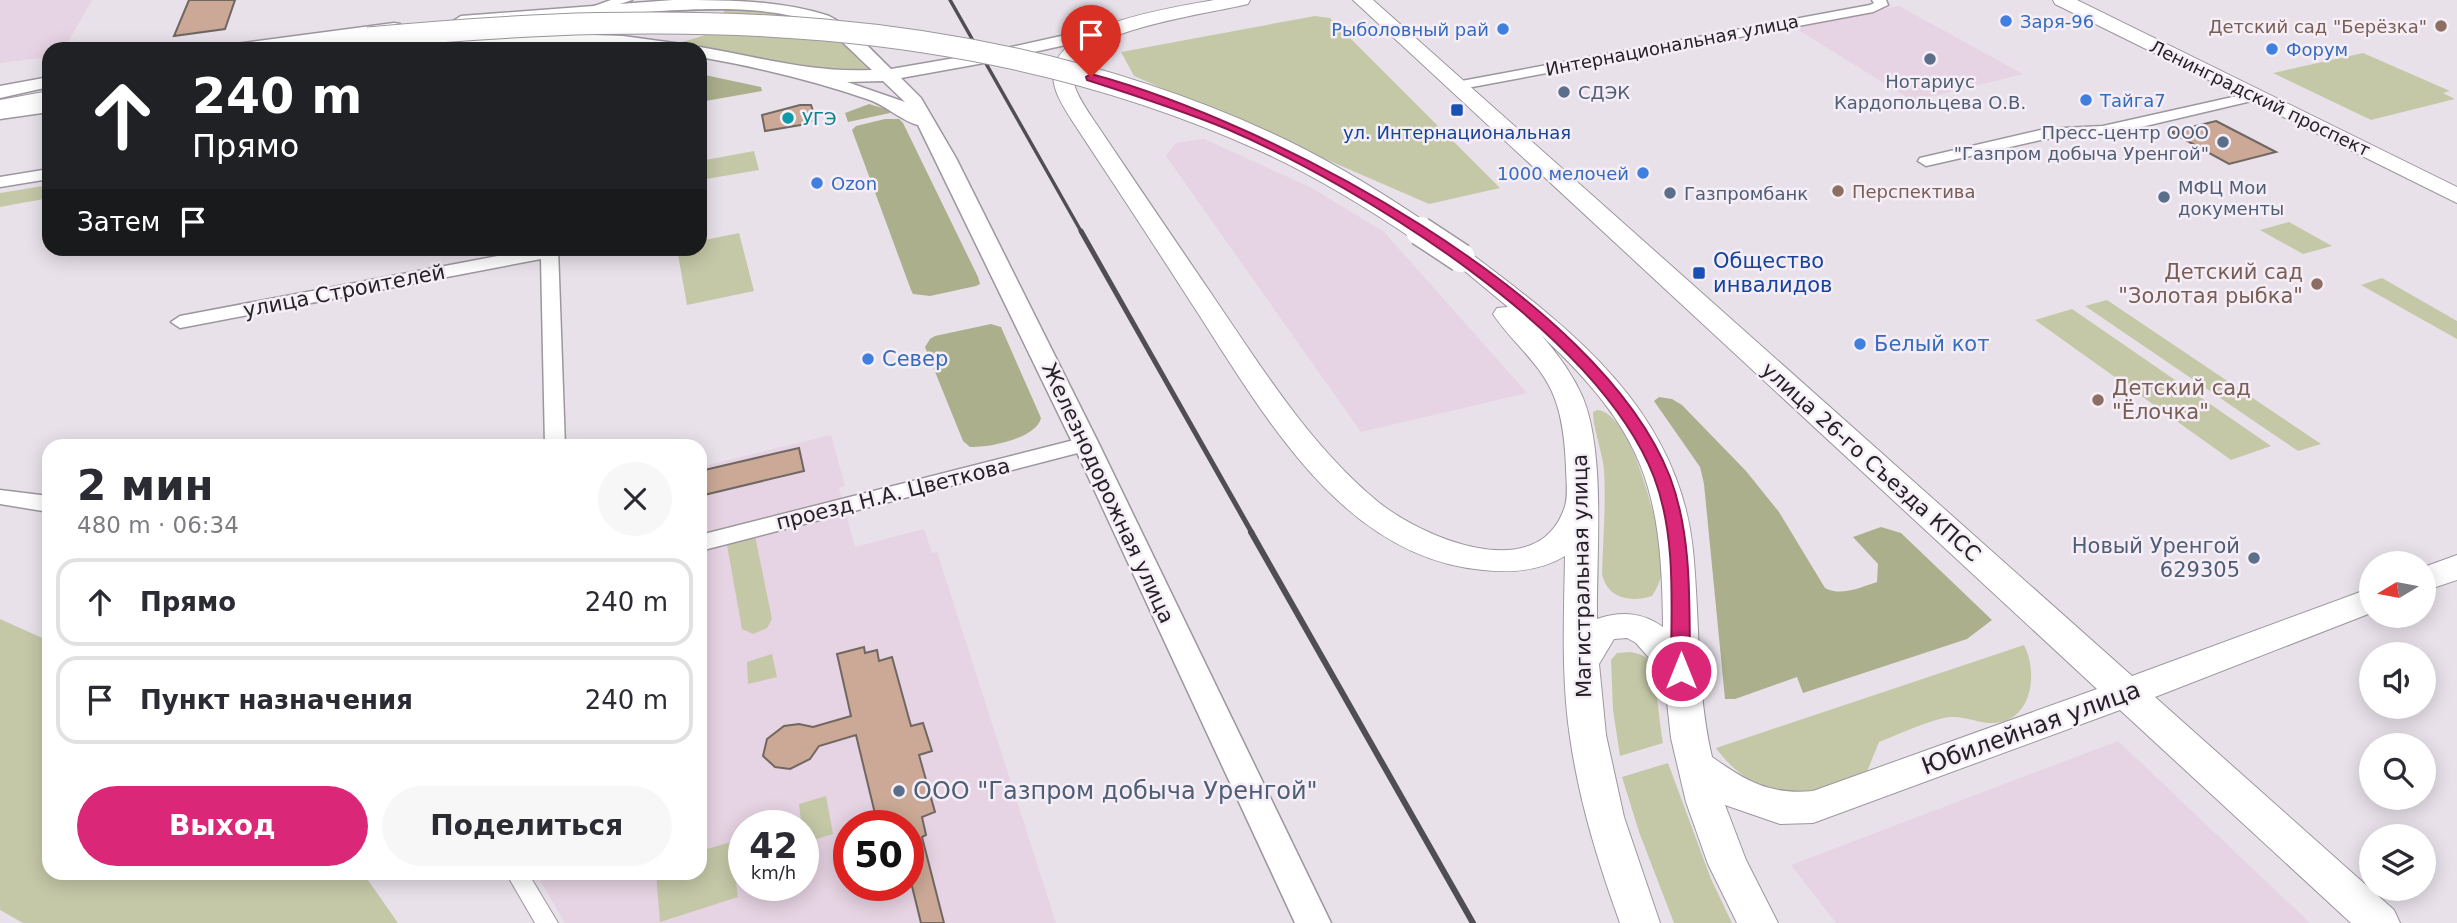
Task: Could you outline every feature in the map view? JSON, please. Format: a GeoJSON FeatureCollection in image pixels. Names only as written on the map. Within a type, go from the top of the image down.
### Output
{"type":"FeatureCollection","features":[{"type":"Feature","properties":{"kind":"main road"},"geometry":{"type":"LineString","coordinates":[[1241,0],[1115,29],[1080,44],[1069,55],[1064,80],[1072,102],[1279,412],[1314,460],[1344,489],[1391,526],[1423,543],[1468,558],[1522,560],[1542,554],[1559,545],[1571,533],[1581,506]]}},
{"type":"Feature","properties":{"kind":"main road","name":"улица 26-го Съезда КПСС"},"geometry":{"type":"LineString","coordinates":[[1362,0],[2380,923]]}},
{"type":"Feature","properties":{"kind":"main road","name":"Ленинградский проспект"},"geometry":{"type":"LineString","coordinates":[[2063,0],[2457,196]]}},
{"type":"Feature","properties":{"kind":"main road"},"geometry":{"type":"LineString","coordinates":[[357,42],[524,31],[703,28],[840,37],[972,58],[1121,95],[1233,138],[1330,187],[1457,264],[1536,317],[1585,364],[1614,395],[1652,455],[1670,502],[1675,532],[1680,594],[1681,671],[1686,728],[1694,765],[1707,812],[1722,851],[1758,923]]}},
{"type":"Feature","properties":{"kind":"main road"},"geometry":{"type":"LineString","coordinates":[[362,42],[367,41]]}},
{"type":"Feature","properties":{"kind":"main road"},"geometry":{"type":"LineString","coordinates":[[0,94],[42,89]]}},
{"type":"Feature","properties":{"kind":"main road"},"geometry":{"type":"LineString","coordinates":[[0,106],[42,98]]}},
{"type":"Feature","properties":{"kind":"main road","name":"Магистральная улица"},"geometry":{"type":"LineString","coordinates":[[1457,264],[1531,339],[1559,377],[1569,400],[1583,476],[1582,662],[1585,717],[1594,778],[1613,849],[1640,923]]}},
{"type":"Feature","properties":{"kind":"main road"},"geometry":{"type":"LineString","coordinates":[[2436,575],[2457,567]]}},
{"type":"Feature","properties":{"kind":"main road","name":"Юбилейная улица"},"geometry":{"type":"LineString","coordinates":[[1694,765],[1727,789],[1754,803],[1799,809],[1828,803],[2359,605]]}},
{"type":"Feature","properties":{"kind":"main road"},"geometry":{"type":"LineString","coordinates":[[1582,662],[1602,631],[1622,625],[1651,635],[1667,649],[1681,671]]}},
{"type":"Feature","properties":{"kind":"street"},"geometry":{"type":"LineString","coordinates":[[540,42],[542,25],[548,20],[625,0]]}},
{"type":"Feature","properties":{"kind":"street"},"geometry":{"type":"LineString","coordinates":[[642,42],[692,36],[703,32],[712,22],[712,17],[705,10],[651,0]]}},
{"type":"Feature","properties":{"kind":"street","name":"Интернациональная улица"},"geometry":{"type":"LineString","coordinates":[[1456,86],[1872,8],[1881,5],[1879,0]]}},
{"type":"Feature","properties":{"kind":"street"},"geometry":{"type":"LineString","coordinates":[[289,42],[388,29],[592,10],[730,4],[781,8],[813,16],[897,63],[932,67]]}},
{"type":"Feature","properties":{"kind":"street"},"geometry":{"type":"LineString","coordinates":[[789,71],[837,77],[886,75],[1115,29]]}},
{"type":"Feature","properties":{"kind":"street","name":"Железнодорожная улица"},"geometry":{"type":"LineString","coordinates":[[840,31],[912,98],[933,133],[1086,444],[1313,923]]}},
{"type":"Feature","properties":{"kind":"street"},"geometry":{"type":"LineString","coordinates":[[707,53],[789,71],[895,103],[933,133]]}},
{"type":"Feature","properties":{"kind":"street"},"geometry":{"type":"LineString","coordinates":[[0,94],[42,84]]}},
{"type":"Feature","properties":{"kind":"street"},"geometry":{"type":"LineString","coordinates":[[1926,162],[2045,134],[2104,131],[2255,96]]}},
{"type":"Feature","properties":{"kind":"street"},"geometry":{"type":"LineString","coordinates":[[0,113],[42,107]]}},
{"type":"Feature","properties":{"kind":"street"},"geometry":{"type":"LineString","coordinates":[[0,182],[42,174]]}},
{"type":"Feature","properties":{"kind":"street","name":"улица Строителей"},"geometry":{"type":"LineString","coordinates":[[180,322],[518,256]]}},
{"type":"Feature","properties":{"kind":"street"},"geometry":{"type":"LineString","coordinates":[[549,256],[555,439]]}},
{"type":"Feature","properties":{"kind":"street","name":"проезд Н.А. Цветкова"},"geometry":{"type":"LineString","coordinates":[[707,541],[1086,444]]}},
{"type":"Feature","properties":{"kind":"street"},"geometry":{"type":"LineString","coordinates":[[0,497],[42,503]]}},
{"type":"Feature","properties":{"kind":"street"},"geometry":{"type":"LineString","coordinates":[[520,880],[547,923]]}},
{"type":"Feature","properties":{"kind":"shaded area"},"geometry":{"type":"Polygon","coordinates":[[[0,0],[92,0],[68,42],[42,42],[42,58],[0,63],[0,0]]]}},
{"type":"Feature","properties":{"kind":"shaded area"},"geometry":{"type":"Polygon","coordinates":[[[1899,6],[2023,74],[1913,101],[1792,26],[1899,6]]]}},
{"type":"Feature","properties":{"kind":"shaded area"},"geometry":{"type":"Polygon","coordinates":[[[1204,139],[1310,187],[1384,232],[1527,393],[1361,432],[1166,156],[1176,143],[1204,139]]]}},
{"type":"Feature","properties":{"kind":"shaded area","name":"ООО \"Газпром добыча Уренгой\""},"geometry":{"type":"Polygon","coordinates":[[[831,435],[845,486],[839,488],[855,547],[924,529],[932,553],[937,552],[1056,923],[565,923],[540,880],[707,880],[707,465],[831,435]]]}},
{"type":"Feature","properties":{"kind":"shaded area"},"geometry":{"type":"Polygon","coordinates":[[[2118,741],[2310,923],[1836,923],[1791,865],[2118,741]]]}},
{"type":"Feature","properties":{"kind":"green space"},"geometry":{"type":"Polygon","coordinates":[[[722,8],[776,12],[802,18],[827,29],[872,69],[858,72],[810,68],[707,47],[707,42],[682,42],[713,31],[727,17],[722,8]]]}},
{"type":"Feature","properties":{"kind":"green space"},"geometry":{"type":"Polygon","coordinates":[[[1315,16],[1330,18],[1500,188],[1429,204],[1134,76],[1121,52],[1315,16]]]}},
{"type":"Feature","properties":{"kind":"green space"},"geometry":{"type":"Polygon","coordinates":[[[2363,53],[2450,91],[2443,93],[2455,99],[2371,120],[2273,73],[2363,53]]]}},
{"type":"Feature","properties":{"kind":"green space"},"geometry":{"type":"Polygon","coordinates":[[[707,75],[761,87],[762,91],[707,101],[707,75]]]}},
{"type":"Feature","properties":{"kind":"green space"},"geometry":{"type":"Polygon","coordinates":[[[869,104],[889,110],[890,113],[848,122],[845,113],[869,104]]]}},
{"type":"Feature","properties":{"kind":"green space"},"geometry":{"type":"Polygon","coordinates":[[[885,119],[899,119],[903,123],[980,284],[930,296],[913,294],[852,130],[856,126],[885,119]]]}},
{"type":"Feature","properties":{"kind":"green space"},"geometry":{"type":"Polygon","coordinates":[[[754,151],[759,170],[707,179],[707,160],[754,151]]]}},
{"type":"Feature","properties":{"kind":"green space"},"geometry":{"type":"Polygon","coordinates":[[[42,186],[42,199],[0,207],[0,193],[42,186]]]}},
{"type":"Feature","properties":{"kind":"green space"},"geometry":{"type":"Polygon","coordinates":[[[2289,222],[2332,246],[2303,254],[2260,230],[2289,222]]]}},
{"type":"Feature","properties":{"kind":"green space"},"geometry":{"type":"Polygon","coordinates":[[[739,233],[754,291],[687,305],[678,256],[707,256],[707,240],[739,233]]]}},
{"type":"Feature","properties":{"kind":"green space"},"geometry":{"type":"Polygon","coordinates":[[[2382,278],[2457,321],[2457,339],[2361,285],[2382,278]]]}},
{"type":"Feature","properties":{"kind":"green space"},"geometry":{"type":"Polygon","coordinates":[[[2107,300],[2321,444],[2298,451],[2085,306],[2107,300]]]}},
{"type":"Feature","properties":{"kind":"green space"},"geometry":{"type":"Polygon","coordinates":[[[2072,309],[2271,446],[2231,460],[2035,320],[2072,309]]]}},
{"type":"Feature","properties":{"kind":"green space"},"geometry":{"type":"Polygon","coordinates":[[[991,324],[1001,327],[1041,418],[1038,425],[1022,436],[1000,444],[970,447],[963,441],[925,347],[935,336],[991,324]]]}},
{"type":"Feature","properties":{"kind":"green space"},"geometry":{"type":"Polygon","coordinates":[[[1659,397],[1672,399],[1682,405],[1746,471],[1779,512],[1825,588],[1838,592],[1877,582],[1878,564],[1853,537],[1881,527],[1901,533],[1992,620],[1967,639],[1803,693],[1797,677],[1735,699],[1725,699],[1704,484],[1700,467],[1654,401],[1659,397]]]}},
{"type":"Feature","properties":{"kind":"green space"},"geometry":{"type":"Polygon","coordinates":[[[1597,410],[1610,416],[1623,432],[1644,482],[1661,560],[1661,576],[1652,596],[1636,599],[1621,597],[1609,589],[1602,574],[1605,483],[1593,418],[1593,412],[1597,410]]]}},
{"type":"Feature","properties":{"kind":"green space"},"geometry":{"type":"Polygon","coordinates":[[[755,536],[772,619],[767,628],[753,634],[742,629],[727,545],[755,536]]]}},
{"type":"Feature","properties":{"kind":"green space"},"geometry":{"type":"Polygon","coordinates":[[[0,619],[42,638],[42,880],[368,880],[398,923],[23,923],[0,910],[0,619]]]}},
{"type":"Feature","properties":{"kind":"green space"},"geometry":{"type":"Polygon","coordinates":[[[2024,645],[2031,668],[2031,681],[2025,704],[2018,713],[2008,720],[1995,723],[1957,717],[1944,718],[1905,731],[1879,742],[1866,774],[1823,790],[1795,795],[1768,789],[1745,777],[1724,759],[1716,748],[2024,645]]]}},
{"type":"Feature","properties":{"kind":"green space"},"geometry":{"type":"Polygon","coordinates":[[[1630,652],[1646,657],[1652,666],[1663,743],[1620,756],[1613,710],[1611,660],[1617,653],[1630,652]]]}},
{"type":"Feature","properties":{"kind":"green space"},"geometry":{"type":"Polygon","coordinates":[[[772,654],[777,677],[748,684],[747,662],[772,654]]]}},
{"type":"Feature","properties":{"kind":"green space"},"geometry":{"type":"Polygon","coordinates":[[[1668,763],[1711,879],[1732,923],[1674,923],[1639,832],[1622,777],[1668,763]]]}},
{"type":"Feature","properties":{"kind":"green space"},"geometry":{"type":"Polygon","coordinates":[[[826,796],[833,834],[819,838],[819,810],[800,810],[799,804],[826,796]]]}},
{"type":"Feature","properties":{"kind":"green space"},"geometry":{"type":"Polygon","coordinates":[[[728,843],[728,900],[660,922],[657,880],[707,880],[707,849],[728,843]]]}},
{"type":"Feature","properties":{"kind":"building"},"geometry":{"type":"Polygon","coordinates":[[[189,0],[235,0],[225,29],[174,36],[189,0]]]}},
{"type":"Feature","properties":{"kind":"building","name":"УГЭ"},"geometry":{"type":"Polygon","coordinates":[[[800,105],[811,105],[816,120],[765,131],[762,115],[800,105]]]}},
{"type":"Feature","properties":{"kind":"building","name":"Пресс-центр ООО \"Газпром добыча Уренгой\""},"geometry":{"type":"Polygon","coordinates":[[[2216,121],[2276,152],[2229,164],[2171,132],[2216,121]]]}},
{"type":"Feature","properties":{"kind":"building"},"geometry":{"type":"Polygon","coordinates":[[[799,448],[804,471],[707,494],[707,469],[799,448]]]}},
{"type":"Feature","properties":{"kind":"building","name":"ООО \"Газпром добыча Уренгой\""},"geometry":{"type":"Polygon","coordinates":[[[864,647],[865,653],[877,650],[879,661],[892,657],[911,726],[923,723],[932,751],[919,755],[935,812],[924,816],[924,810],[874,810],[856,735],[819,746],[810,759],[790,769],[775,767],[763,756],[767,739],[784,726],[799,724],[813,727],[851,716],[837,654],[864,647]]]}},
{"type":"Feature","properties":{"kind":"building","name":"ООО \"Газпром добыча Уренгой\""},"geometry":{"type":"Polygon","coordinates":[[[924,845],[944,923],[921,923],[916,901],[924,901],[924,845]]]}},
{"type":"Feature","properties":{"kind":"railway"},"geometry":{"type":"LineString","coordinates":[[950,0],[1082,233]]}},
{"type":"Feature","properties":{"kind":"railway"},"geometry":{"type":"LineString","coordinates":[[1081,231],[1252,533]]}},
{"type":"Feature","properties":{"kind":"railway"},"geometry":{"type":"LineString","coordinates":[[1251,532],[1473,923]]}},
{"type":"Feature","properties":{"kind":"place","name":"Заря-96"},"geometry":{"type":"Point","coordinates":[2006,21]}},
{"type":"Feature","properties":{"kind":"place","name":"Детский сад \"Берёзка\""},"geometry":{"type":"Point","coordinates":[2441,26]}},
{"type":"Feature","properties":{"kind":"place","name":"Рыболовный рай"},"geometry":{"type":"Point","coordinates":[1503,29]}},
{"type":"Feature","properties":{"kind":"place","name":"Форум"},"geometry":{"type":"Point","coordinates":[2272,49]}},
{"type":"Feature","properties":{"kind":"place","name":"Нотариус Кардопольцева О.В."},"geometry":{"type":"Point","coordinates":[1930,59]}},
{"type":"Feature","properties":{"kind":"place","name":"СДЭК"},"geometry":{"type":"Point","coordinates":[1564,92]}},
{"type":"Feature","properties":{"kind":"place","name":"Тайга7"},"geometry":{"type":"Point","coordinates":[2086,100]}},
{"type":"Feature","properties":{"kind":"place","name":"ул. Интернациональная"},"geometry":{"type":"Point","coordinates":[1457,110]}},
{"type":"Feature","properties":{"kind":"place","name":"УГЭ"},"geometry":{"type":"Point","coordinates":[788,118]}},
{"type":"Feature","properties":{"kind":"place","name":"Пресс-центр ООО \"Газпром добыча Уренгой\""},"geometry":{"type":"Point","coordinates":[2223,142]}},
{"type":"Feature","properties":{"kind":"place","name":"1000 мелочей"},"geometry":{"type":"Point","coordinates":[1643,173]}},
{"type":"Feature","properties":{"kind":"place","name":"Ozon"},"geometry":{"type":"Point","coordinates":[817,183]}},
{"type":"Feature","properties":{"kind":"place","name":"Перспектива"},"geometry":{"type":"Point","coordinates":[1838,191]}},
{"type":"Feature","properties":{"kind":"place","name":"Газпромбанк"},"geometry":{"type":"Point","coordinates":[1670,193]}},
{"type":"Feature","properties":{"kind":"place","name":"МФЦ Мои документы"},"geometry":{"type":"Point","coordinates":[2164,197]}},
{"type":"Feature","properties":{"kind":"place","name":"Общество инвалидов"},"geometry":{"type":"Point","coordinates":[1699,273]}},
{"type":"Feature","properties":{"kind":"place","name":"Детский сад \"Золотая рыбка\""},"geometry":{"type":"Point","coordinates":[2317,284]}},
{"type":"Feature","properties":{"kind":"place","name":"Белый кот"},"geometry":{"type":"Point","coordinates":[1860,344]}},
{"type":"Feature","properties":{"kind":"place","name":"Север"},"geometry":{"type":"Point","coordinates":[868,359]}},
{"type":"Feature","properties":{"kind":"place","name":"Детский сад \"Ёлочка\""},"geometry":{"type":"Point","coordinates":[2098,400]}},
{"type":"Feature","properties":{"kind":"place","name":"Новый Уренгой 629305"},"geometry":{"type":"Point","coordinates":[2254,558]}},
{"type":"Feature","properties":{"kind":"place","name":"ООО \"Газпром добыча Уренгой\""},"geometry":{"type":"Point","coordinates":[899,791]}},
{"type":"Feature","properties":{"kind":"route"},"geometry":{"type":"LineString","coordinates":[[1091,77],[1233,127],[1332,176],[1461,258],[1499,286],[1567,346],[1614,395],[1631,419],[1662,477],[1675,532],[1680,594],[1681,671]]}}]}
